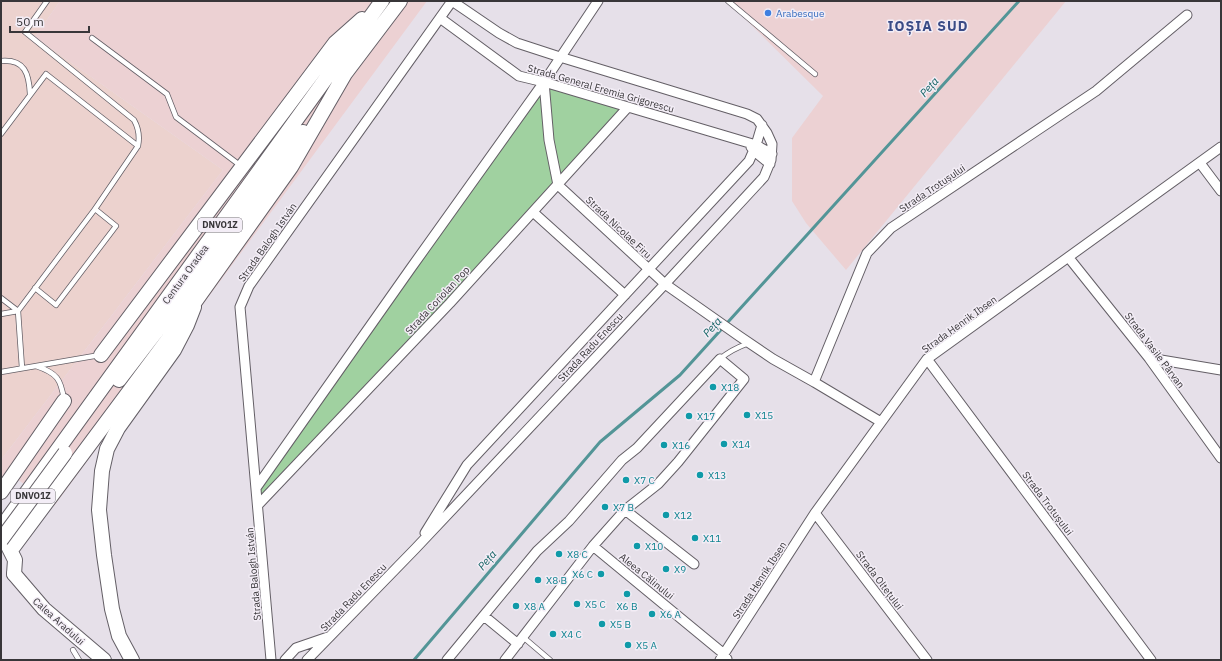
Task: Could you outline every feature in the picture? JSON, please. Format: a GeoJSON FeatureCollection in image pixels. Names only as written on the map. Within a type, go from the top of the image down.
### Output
{"type":"FeatureCollection","features":[{"type":"Feature","properties":{"kind":"main road"},"geometry":{"type":"LineString","coordinates":[[101,355],[335,43],[382,1]]}},
{"type":"Feature","properties":{"kind":"main road","name":"Centura Oradea"},"geometry":{"type":"LineString","coordinates":[[1,540],[61,451],[382,1]]}},
{"type":"Feature","properties":{"kind":"main road","name":"DNVO1Z"},"geometry":{"type":"LineString","coordinates":[[346,72],[400,1]]}},
{"type":"Feature","properties":{"kind":"main road"},"geometry":{"type":"LineString","coordinates":[[11,550],[197,299],[291,167],[346,72]]}},
{"type":"Feature","properties":{"kind":"main road","name":"Centura Oradea"},"geometry":{"type":"LineString","coordinates":[[1,528],[179,302],[346,72]]}},
{"type":"Feature","properties":{"kind":"main road"},"geometry":{"type":"LineString","coordinates":[[132,660],[119,636],[112,609],[99,510],[102,471],[107,449],[118,428],[174,350],[187,325],[197,299]]}},
{"type":"Feature","properties":{"kind":"main road"},"geometry":{"type":"LineString","coordinates":[[1,492],[64,401]]}},
{"type":"Feature","properties":{"kind":"main road","name":"Calea Aradului"},"geometry":{"type":"LineString","coordinates":[[1,535],[11,550],[15,560],[14,574],[44,610],[104,660]]}},
{"type":"Feature","properties":{"kind":"street"},"geometry":{"type":"LineString","coordinates":[[452,1],[505,37],[517,43],[747,114],[757,119],[768,133],[772,144],[772,154]]}},
{"type":"Feature","properties":{"kind":"street","name":"Strada Balogh István"},"geometry":{"type":"LineString","coordinates":[[271,660],[240,320],[240,306],[243,296],[249,286],[452,1]]}},
{"type":"Feature","properties":{"kind":"street"},"geometry":{"type":"LineString","coordinates":[[256,488],[544,82],[598,1]]}},
{"type":"Feature","properties":{"kind":"street","name":"Strada Trotușului"},"geometry":{"type":"LineString","coordinates":[[814,382],[866,253],[891,228],[1096,91],[1187,15]]}},
{"type":"Feature","properties":{"kind":"street","name":"Strada General Eremia Grigorescu"},"geometry":{"type":"LineString","coordinates":[[440,18],[519,76],[628,107],[753,146],[772,154]]}},
{"type":"Feature","properties":{"kind":"street"},"geometry":{"type":"LineString","coordinates":[[544,82],[549,140],[558,185]]}},
{"type":"Feature","properties":{"kind":"street","name":"Strada Coriolan Pop"},"geometry":{"type":"LineString","coordinates":[[258,505],[450,303],[628,107]]}},
{"type":"Feature","properties":{"kind":"street","name":"Strada Radu Enescu"},"geometry":{"type":"LineString","coordinates":[[415,549],[467,465],[749,161],[753,146],[762,126]]}},
{"type":"Feature","properties":{"kind":"street","name":"Strada General Eremia Grigorescu"},"geometry":{"type":"LineString","coordinates":[[753,146],[770,164]]}},
{"type":"Feature","properties":{"kind":"street","name":"Strada Henrik Ibsen"},"geometry":{"type":"LineString","coordinates":[[724,658],[815,513],[927,359],[1221,147]]}},
{"type":"Feature","properties":{"kind":"street","name":"Strada Radu Enescu"},"geometry":{"type":"LineString","coordinates":[[307,660],[415,549],[764,178],[770,164],[772,154]]}},
{"type":"Feature","properties":{"kind":"street"},"geometry":{"type":"LineString","coordinates":[[1200,163],[1221,191]]}},
{"type":"Feature","properties":{"kind":"street","name":"Strada Nicolae Firu"},"geometry":{"type":"LineString","coordinates":[[558,185],[665,284],[749,343],[814,382]]}},
{"type":"Feature","properties":{"kind":"street"},"geometry":{"type":"LineString","coordinates":[[533,212],[625,295]]}},
{"type":"Feature","properties":{"kind":"street","name":"Strada Vasile Pârvan"},"geometry":{"type":"LineString","coordinates":[[1069,258],[1149,358],[1221,458]]}},
{"type":"Feature","properties":{"kind":"street"},"geometry":{"type":"LineString","coordinates":[[1149,358],[1221,370]]}},
{"type":"Feature","properties":{"kind":"street"},"geometry":{"type":"LineString","coordinates":[[447,660],[538,551],[569,521],[610,472],[637,448],[720,359],[744,379],[678,462],[658,484],[625,510],[593,546],[505,660]]}},
{"type":"Feature","properties":{"kind":"street","name":"Strada Trotușului"},"geometry":{"type":"LineString","coordinates":[[927,359],[1151,660]]}},
{"type":"Feature","properties":{"kind":"street"},"geometry":{"type":"LineString","coordinates":[[814,382],[881,422]]}},
{"type":"Feature","properties":{"kind":"street"},"geometry":{"type":"LineString","coordinates":[[625,510],[694,564]]}},
{"type":"Feature","properties":{"kind":"street","name":"Strada Oltețului"},"geometry":{"type":"LineString","coordinates":[[815,513],[927,660]]}},
{"type":"Feature","properties":{"kind":"street","name":"Aleea Călinului"},"geometry":{"type":"LineString","coordinates":[[593,546],[724,658]]}},
{"type":"Feature","properties":{"kind":"street"},"geometry":{"type":"LineString","coordinates":[[484,616],[520,641]]}},
{"type":"Feature","properties":{"kind":"street"},"geometry":{"type":"LineString","coordinates":[[285,660],[296,648],[329,637]]}},
{"type":"Feature","properties":{"kind":"lane"},"geometry":{"type":"LineString","coordinates":[[22,368],[18,311],[95,209],[138,146],[140,138],[139,128],[134,120],[24,32],[47,1]]}},
{"type":"Feature","properties":{"kind":"lane"},"geometry":{"type":"LineString","coordinates":[[728,1],[815,74]]}},
{"type":"Feature","properties":{"kind":"lane"},"geometry":{"type":"LineString","coordinates":[[92,38],[167,94],[176,117],[243,167]]}},
{"type":"Feature","properties":{"kind":"lane"},"geometry":{"type":"LineString","coordinates":[[1,61],[15,62],[24,68],[29,79],[30,95]]}},
{"type":"Feature","properties":{"kind":"lane"},"geometry":{"type":"LineString","coordinates":[[1,134],[46,74],[138,146]]}},
{"type":"Feature","properties":{"kind":"lane"},"geometry":{"type":"LineString","coordinates":[[35,288],[56,305],[102,246],[116,226],[95,209]]}},
{"type":"Feature","properties":{"kind":"lane"},"geometry":{"type":"LineString","coordinates":[[1,298],[18,311]]}},
{"type":"Feature","properties":{"kind":"lane"},"geometry":{"type":"LineString","coordinates":[[1,314],[18,311]]}},
{"type":"Feature","properties":{"kind":"lane"},"geometry":{"type":"LineString","coordinates":[[720,359],[725,354],[749,343]]}},
{"type":"Feature","properties":{"kind":"lane"},"geometry":{"type":"LineString","coordinates":[[1,372],[101,355]]}},
{"type":"Feature","properties":{"kind":"lane"},"geometry":{"type":"LineString","coordinates":[[35,366],[51,372],[58,377],[62,388],[64,401]]}},
{"type":"Feature","properties":{"kind":"lane"},"geometry":{"type":"LineString","coordinates":[[520,641],[550,660]]}},
{"type":"Feature","properties":{"kind":"lane"},"geometry":{"type":"LineString","coordinates":[[73,650],[79,660]]}},
{"type":"Feature","properties":{"kind":"shaded area"},"geometry":{"type":"Polygon","coordinates":[[[1,1],[60,1],[35,37],[223,170],[1,460],[1,1]]]}},
{"type":"Feature","properties":{"kind":"shaded area"},"geometry":{"type":"Polygon","coordinates":[[[60,1],[427,1],[54,506],[17,479],[1,476],[1,460],[223,170],[35,37],[60,1]]]}},
{"type":"Feature","properties":{"kind":"shaded area"},"geometry":{"type":"Polygon","coordinates":[[[727,1],[1066,1],[846,270],[806,223],[792,201],[792,138],[823,96],[727,1]]]}},
{"type":"Feature","properties":{"kind":"green space"},"geometry":{"type":"Polygon","coordinates":[[[544,82],[628,107],[258,505],[256,489],[544,82]]]}},
{"type":"Feature","properties":{"kind":"waterway","name":"Peța"},"geometry":{"type":"LineString","coordinates":[[414,660],[600,442],[680,375],[1019,1]]}},
{"type":"Feature","properties":{"kind":"place","name":"Arabesque"},"geometry":{"type":"Point","coordinates":[768,13]}},
{"type":"Feature","properties":{"kind":"place","name":"X18"},"geometry":{"type":"Point","coordinates":[713,387]}},
{"type":"Feature","properties":{"kind":"place","name":"X15"},"geometry":{"type":"Point","coordinates":[747,415]}},
{"type":"Feature","properties":{"kind":"place","name":"X17"},"geometry":{"type":"Point","coordinates":[689,416]}},
{"type":"Feature","properties":{"kind":"place","name":"X14"},"geometry":{"type":"Point","coordinates":[724,444]}},
{"type":"Feature","properties":{"kind":"place","name":"X16"},"geometry":{"type":"Point","coordinates":[664,445]}},
{"type":"Feature","properties":{"kind":"place","name":"X13"},"geometry":{"type":"Point","coordinates":[700,475]}},
{"type":"Feature","properties":{"kind":"place","name":"X7 C"},"geometry":{"type":"Point","coordinates":[626,480]}},
{"type":"Feature","properties":{"kind":"place","name":"X7 B"},"geometry":{"type":"Point","coordinates":[605,507]}},
{"type":"Feature","properties":{"kind":"place","name":"X12"},"geometry":{"type":"Point","coordinates":[666,515]}},
{"type":"Feature","properties":{"kind":"place","name":"X11"},"geometry":{"type":"Point","coordinates":[695,538]}},
{"type":"Feature","properties":{"kind":"place","name":"X10"},"geometry":{"type":"Point","coordinates":[637,546]}},
{"type":"Feature","properties":{"kind":"place","name":"X8 C"},"geometry":{"type":"Point","coordinates":[559,554]}},
{"type":"Feature","properties":{"kind":"place","name":"X9"},"geometry":{"type":"Point","coordinates":[666,569]}},
{"type":"Feature","properties":{"kind":"place","name":"X6 C"},"geometry":{"type":"Point","coordinates":[601,574]}},
{"type":"Feature","properties":{"kind":"place","name":"X8 B"},"geometry":{"type":"Point","coordinates":[538,580]}},
{"type":"Feature","properties":{"kind":"place","name":"X6 B"},"geometry":{"type":"Point","coordinates":[627,594]}},
{"type":"Feature","properties":{"kind":"place","name":"X5 C"},"geometry":{"type":"Point","coordinates":[577,604]}},
{"type":"Feature","properties":{"kind":"place","name":"X8 A"},"geometry":{"type":"Point","coordinates":[516,606]}},
{"type":"Feature","properties":{"kind":"place","name":"X6 A"},"geometry":{"type":"Point","coordinates":[652,614]}},
{"type":"Feature","properties":{"kind":"place","name":"X5 B"},"geometry":{"type":"Point","coordinates":[602,624]}},
{"type":"Feature","properties":{"kind":"place","name":"X4 C"},"geometry":{"type":"Point","coordinates":[553,634]}},
{"type":"Feature","properties":{"kind":"place","name":"X5 A"},"geometry":{"type":"Point","coordinates":[628,645]}},
{"type":"Feature","properties":{"kind":"district","name":"IOȘIA SUD"},"geometry":{"type":"Point","coordinates":[928,26]}}]}
